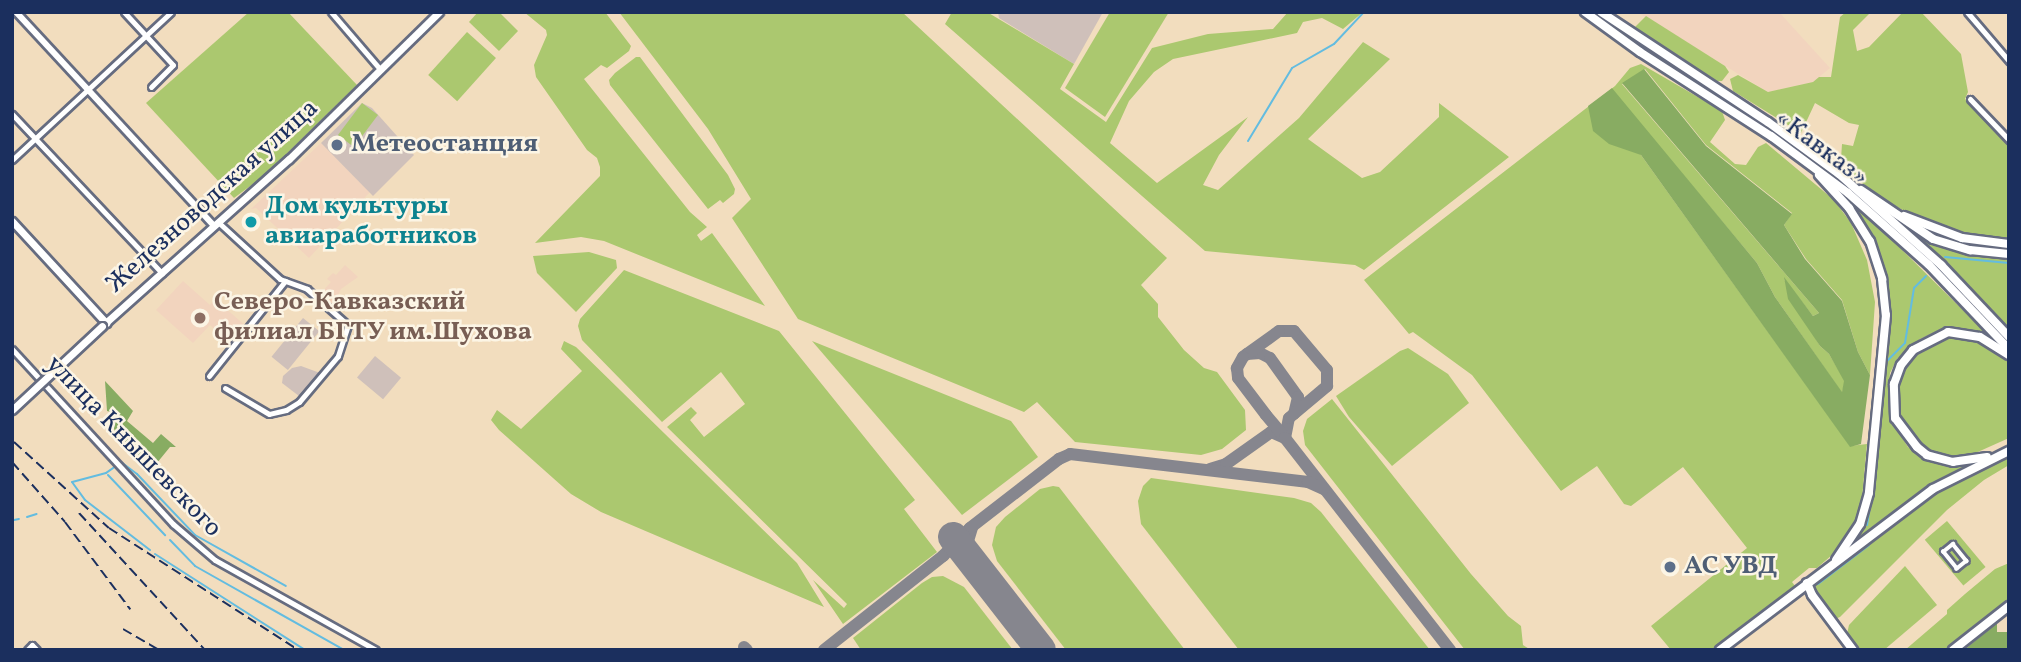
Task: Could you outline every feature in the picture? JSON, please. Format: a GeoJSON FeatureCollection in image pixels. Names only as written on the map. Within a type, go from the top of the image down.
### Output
{"type":"FeatureCollection","features":[{"type":"Feature","properties":{"kind":"main road","name":"Железноводская улица"},"geometry":{"type":"LineString","coordinates":[[12,410],[289,159],[439,12]]}},
{"type":"Feature","properties":{"kind":"main road","name":"«Кавказ»"},"geometry":{"type":"LineString","coordinates":[[1584,12],[1788,148],[1896,234],[1956,291],[2009,349]]}},
{"type":"Feature","properties":{"kind":"main road","name":"«Кавказ»"},"geometry":{"type":"LineString","coordinates":[[1600,12],[1768,122],[1839,174],[1941,265],[2009,337]]}},
{"type":"Feature","properties":{"kind":"main road"},"geometry":{"type":"LineString","coordinates":[[1598,22],[1628,41],[1632,40],[1600,12]]}},
{"type":"Feature","properties":{"kind":"main road"},"geometry":{"type":"LineString","coordinates":[[1690,71],[1655,52],[1648,52],[1712,98]]}},
{"type":"Feature","properties":{"kind":"main road"},"geometry":{"type":"LineString","coordinates":[[1788,148],[1826,181],[1860,224],[1876,257],[1885,294],[1885,339],[1869,493],[1860,524],[1836,560]]}},
{"type":"Feature","properties":{"kind":"main road"},"geometry":{"type":"LineString","coordinates":[[1839,174],[1919,224],[1962,238],[2009,244]]}},
{"type":"Feature","properties":{"kind":"main road"},"geometry":{"type":"LineString","coordinates":[[1839,174],[1933,239],[1970,250],[2009,254]]}},
{"type":"Feature","properties":{"kind":"main road"},"geometry":{"type":"LineString","coordinates":[[12,221],[104,324]]}},
{"type":"Feature","properties":{"kind":"main road"},"geometry":{"type":"LineString","coordinates":[[2009,355],[1992,341],[1967,333],[1937,336],[1913,350],[1901,365],[1894,384],[1892,405],[1895,418],[1907,437],[1927,455],[1953,462],[1974,460],[2009,449]]}},
{"type":"Feature","properties":{"kind":"main road"},"geometry":{"type":"LineString","coordinates":[[1720,650],[1933,489],[2009,449]]}},
{"type":"Feature","properties":{"kind":"main road"},"geometry":{"type":"LineString","coordinates":[[1807,583],[1812,595],[1853,650]]}},
{"type":"Feature","properties":{"kind":"main road"},"geometry":{"type":"LineString","coordinates":[[1953,650],[2009,606]]}},
{"type":"Feature","properties":{"kind":"street"},"geometry":{"type":"LineString","coordinates":[[16,12],[216,223],[285,281],[307,289],[348,325],[338,356],[299,401],[286,410],[270,414],[225,388]]}},
{"type":"Feature","properties":{"kind":"street"},"geometry":{"type":"LineString","coordinates":[[124,12],[173,65],[150,87]]}},
{"type":"Feature","properties":{"kind":"street"},"geometry":{"type":"LineString","coordinates":[[12,160],[171,12]]}},
{"type":"Feature","properties":{"kind":"street"},"geometry":{"type":"LineString","coordinates":[[331,12],[380,69]]}},
{"type":"Feature","properties":{"kind":"street"},"geometry":{"type":"LineString","coordinates":[[1967,12],[2009,61]]}},
{"type":"Feature","properties":{"kind":"street"},"geometry":{"type":"LineString","coordinates":[[1970,99],[2009,140]]}},
{"type":"Feature","properties":{"kind":"street"},"geometry":{"type":"LineString","coordinates":[[12,114],[162,273]]}},
{"type":"Feature","properties":{"kind":"street"},"geometry":{"type":"LineString","coordinates":[[2002,133],[2009,127]]}},
{"type":"Feature","properties":{"kind":"street"},"geometry":{"type":"LineString","coordinates":[[209,376],[285,281]]}},
{"type":"Feature","properties":{"kind":"street","name":"улица Кнышевского"},"geometry":{"type":"LineString","coordinates":[[12,349],[173,524],[215,560],[376,650]]}},
{"type":"Feature","properties":{"kind":"street"},"geometry":{"type":"LineString","coordinates":[[1953,544],[1967,561],[1957,569],[1943,552],[1953,544]]}},
{"type":"Feature","properties":{"kind":"shaded area"},"geometry":{"type":"Polygon","coordinates":[[[998,12],[1103,12],[1074,64],[999,18],[998,12]]]}},
{"type":"Feature","properties":{"kind":"shaded area"},"geometry":{"type":"Polygon","coordinates":[[[1637,12],[1779,12],[1830,68],[1813,82],[1768,92],[1637,12]]]}},
{"type":"Feature","properties":{"kind":"shaded area","name":"Метеостанция"},"geometry":{"type":"Polygon","coordinates":[[[362,103],[372,108],[414,155],[373,196],[321,143],[362,103]]]}},
{"type":"Feature","properties":{"kind":"shaded area"},"geometry":{"type":"Polygon","coordinates":[[[321,143],[370,192],[309,258],[256,208],[251,209],[321,143]]]}},
{"type":"Feature","properties":{"kind":"shaded area"},"geometry":{"type":"Polygon","coordinates":[[[345,265],[358,277],[341,289],[333,306],[320,294],[331,282],[327,279],[333,273],[336,275],[345,265]]]}},
{"type":"Feature","properties":{"kind":"shaded area","name":"Северо-Кавказский филиал БГТУ им.Шухова"},"geometry":{"type":"Polygon","coordinates":[[[183,281],[210,305],[215,299],[248,328],[232,345],[210,325],[193,343],[156,310],[183,281]]]}},
{"type":"Feature","properties":{"kind":"shaded area"},"geometry":{"type":"Polygon","coordinates":[[[303,318],[319,331],[288,370],[272,357],[303,318]]]}},
{"type":"Feature","properties":{"kind":"shaded area"},"geometry":{"type":"Polygon","coordinates":[[[375,356],[401,378],[383,399],[357,377],[375,356]]]}},
{"type":"Feature","properties":{"kind":"shaded area"},"geometry":{"type":"Polygon","coordinates":[[[301,366],[320,373],[299,396],[282,383],[283,376],[292,368],[301,366]]]}},
{"type":"Feature","properties":{"kind":"green space"},"geometry":{"type":"Polygon","coordinates":[[[249,12],[288,12],[357,85],[265,175],[234,198],[146,103],[249,12]]]}},
{"type":"Feature","properties":{"kind":"green space"},"geometry":{"type":"Polygon","coordinates":[[[478,12],[499,12],[518,31],[499,51],[469,22],[478,12]]]}},
{"type":"Feature","properties":{"kind":"green space"},"geometry":{"type":"Polygon","coordinates":[[[524,12],[605,12],[631,46],[629,51],[607,68],[601,65],[584,79],[690,212],[707,227],[697,235],[701,241],[712,233],[765,306],[604,241],[581,237],[535,243],[600,176],[600,167],[597,158],[587,150],[536,77],[534,65],[547,35],[546,30],[524,12]]]}},
{"type":"Feature","properties":{"kind":"green space"},"geometry":{"type":"Polygon","coordinates":[[[619,12],[902,12],[1167,258],[1141,285],[1158,304],[1158,317],[1184,350],[1204,368],[1217,372],[1245,410],[1246,430],[1222,449],[1201,455],[1075,442],[1037,402],[1024,412],[798,319],[732,218],[751,199],[708,129],[619,12]]]}},
{"type":"Feature","properties":{"kind":"green space"},"geometry":{"type":"Polygon","coordinates":[[[952,12],[987,12],[1074,64],[1060,89],[1106,122],[1152,48],[1208,34],[1273,29],[1288,12],[1363,12],[1343,29],[1322,18],[1303,22],[1297,33],[1173,59],[1154,72],[1129,101],[1110,143],[1157,183],[1248,117],[1219,155],[1203,185],[1218,190],[1299,118],[1363,42],[1390,59],[1308,139],[1362,178],[1380,172],[1439,117],[1439,103],[1509,157],[1364,270],[1355,265],[1205,251],[945,24],[952,12]]]}},
{"type":"Feature","properties":{"kind":"green space"},"geometry":{"type":"Polygon","coordinates":[[[1110,12],[1169,12],[1105,117],[1065,88],[1110,12]]]}},
{"type":"Feature","properties":{"kind":"green space"},"geometry":{"type":"Polygon","coordinates":[[[1846,12],[1871,12],[1853,30],[1857,51],[1869,47],[1903,12],[1921,12],[1961,54],[1968,92],[1965,99],[2009,145],[2009,238],[1974,236],[1927,223],[1890,203],[1847,172],[1841,159],[1842,144],[1853,146],[1859,125],[1849,123],[1815,103],[1801,133],[1733,91],[1730,79],[1738,75],[1768,92],[1813,82],[1819,77],[1831,77],[1840,17],[1846,12]]]}},
{"type":"Feature","properties":{"kind":"green space"},"geometry":{"type":"Polygon","coordinates":[[[1646,16],[1725,66],[1729,72],[1722,81],[1717,81],[1644,38],[1635,27],[1646,16]]]}},
{"type":"Feature","properties":{"kind":"green space"},"geometry":{"type":"Polygon","coordinates":[[[467,32],[496,58],[457,101],[428,75],[467,32]]]}},
{"type":"Feature","properties":{"kind":"green space"},"geometry":{"type":"Polygon","coordinates":[[[636,57],[640,57],[728,175],[735,189],[734,194],[723,203],[720,200],[708,209],[610,85],[609,80],[615,73],[636,57]]]}},
{"type":"Feature","properties":{"kind":"green space"},"geometry":{"type":"Polygon","coordinates":[[[1641,64],[1722,111],[1725,120],[1710,142],[1735,164],[1746,165],[1758,147],[1766,143],[1834,200],[1851,223],[1867,260],[1875,302],[1870,375],[1858,352],[1842,300],[1806,259],[1784,225],[1792,213],[1706,145],[1645,69],[1622,84],[1819,313],[1813,316],[1784,279],[1808,326],[1845,381],[1842,393],[1775,297],[1757,263],[1611,89],[1630,68],[1641,64]]]}},
{"type":"Feature","properties":{"kind":"green space"},"geometry":{"type":"Polygon","coordinates":[[[1644,69],[1706,146],[1792,214],[1784,225],[1805,259],[1842,301],[1858,352],[1870,375],[1861,444],[1850,447],[1641,155],[1609,144],[1593,131],[1588,106],[1612,88],[1757,263],[1775,297],[1842,392],[1844,381],[1829,354],[1820,346],[1788,299],[1784,277],[1813,316],[1819,313],[1622,83],[1644,69]]]}},
{"type":"Feature","properties":{"kind":"green space"},"geometry":{"type":"Polygon","coordinates":[[[1611,89],[1641,155],[1850,446],[1867,444],[1861,510],[1840,548],[1817,568],[1809,568],[1792,582],[1795,586],[1712,650],[1671,650],[1651,626],[1747,548],[1683,467],[1631,506],[1624,504],[1597,466],[1561,491],[1472,375],[1413,332],[1409,334],[1364,280],[1611,89]]]}},
{"type":"Feature","properties":{"kind":"green space"},"geometry":{"type":"Polygon","coordinates":[[[362,103],[378,115],[354,147],[338,135],[362,103]]]}},
{"type":"Feature","properties":{"kind":"green space"},"geometry":{"type":"Polygon","coordinates":[[[1844,196],[1873,221],[1992,339],[1962,330],[1941,329],[1920,339],[1897,359],[1890,373],[1890,420],[1908,447],[1926,459],[1947,466],[1972,465],[1948,477],[1855,542],[1861,527],[1889,317],[1865,228],[1844,196]]]}},
{"type":"Feature","properties":{"kind":"green space"},"geometry":{"type":"Polygon","coordinates":[[[1910,231],[1958,252],[2009,258],[2009,333],[1910,231]]]}},
{"type":"Feature","properties":{"kind":"green space"},"geometry":{"type":"Polygon","coordinates":[[[589,252],[616,260],[617,268],[576,312],[537,273],[533,256],[589,252]]]}},
{"type":"Feature","properties":{"kind":"green space"},"geometry":{"type":"Polygon","coordinates":[[[624,270],[779,331],[915,500],[904,509],[937,552],[843,624],[813,580],[844,608],[847,604],[667,427],[691,407],[697,413],[690,420],[704,437],[745,404],[721,372],[662,422],[582,340],[578,326],[580,319],[624,270]]]}},
{"type":"Feature","properties":{"kind":"green space"},"geometry":{"type":"Polygon","coordinates":[[[1958,336],[1975,340],[2009,362],[2009,438],[1971,455],[1951,457],[1927,451],[1912,439],[1898,416],[1898,386],[1910,359],[1921,349],[1944,338],[1958,336]]]}},
{"type":"Feature","properties":{"kind":"green space"},"geometry":{"type":"Polygon","coordinates":[[[564,341],[576,347],[797,563],[824,607],[601,512],[571,494],[499,430],[491,420],[497,410],[521,429],[582,371],[561,349],[564,341]]]}},
{"type":"Feature","properties":{"kind":"green space"},"geometry":{"type":"Polygon","coordinates":[[[812,341],[1011,421],[1038,457],[962,515],[812,341]]]}},
{"type":"Feature","properties":{"kind":"green space"},"geometry":{"type":"Polygon","coordinates":[[[1408,348],[1448,374],[1469,403],[1392,466],[1349,417],[1336,396],[1408,348]]]}},
{"type":"Feature","properties":{"kind":"green space"},"geometry":{"type":"Polygon","coordinates":[[[105,381],[133,411],[127,421],[153,443],[161,434],[176,447],[170,447],[152,469],[115,432],[115,413],[107,411],[105,381]]]}},
{"type":"Feature","properties":{"kind":"green space"},"geometry":{"type":"Polygon","coordinates":[[[1332,399],[1471,574],[1508,616],[1521,626],[1523,645],[1531,650],[1465,650],[1305,445],[1303,431],[1307,419],[1332,399]]]}},
{"type":"Feature","properties":{"kind":"green space"},"geometry":{"type":"Polygon","coordinates":[[[2009,454],[2009,465],[1984,480],[1947,510],[1835,619],[1812,590],[1813,584],[1942,489],[2009,454]]]}},
{"type":"Feature","properties":{"kind":"green space"},"geometry":{"type":"Polygon","coordinates":[[[1151,478],[1294,498],[1311,503],[1321,512],[1430,650],[1239,650],[1141,524],[1138,501],[1143,486],[1151,478]]]}},
{"type":"Feature","properties":{"kind":"green space"},"geometry":{"type":"Polygon","coordinates":[[[1059,487],[1185,650],[1066,650],[997,561],[992,545],[996,527],[1005,517],[1040,489],[1059,487]]]}},
{"type":"Feature","properties":{"kind":"green space"},"geometry":{"type":"Polygon","coordinates":[[[1947,521],[1986,567],[1963,586],[1925,540],[1947,521]]]}},
{"type":"Feature","properties":{"kind":"green space"},"geometry":{"type":"Polygon","coordinates":[[[2009,563],[2009,600],[1947,650],[1905,650],[1947,614],[1947,610],[1965,594],[1995,569],[2009,563]]]}},
{"type":"Feature","properties":{"kind":"green space"},"geometry":{"type":"Polygon","coordinates":[[[1905,566],[1937,605],[1884,650],[1860,650],[1847,634],[1849,625],[1905,566]]]}},
{"type":"Feature","properties":{"kind":"green space"},"geometry":{"type":"Polygon","coordinates":[[[943,576],[964,587],[1013,650],[861,650],[853,638],[922,583],[932,577],[943,576]]]}},
{"type":"Feature","properties":{"kind":"green space"},"geometry":{"type":"Polygon","coordinates":[[[1997,623],[1997,632],[2009,632],[2009,650],[1964,650],[1997,623]]]}},
{"type":"Feature","properties":{"kind":"waterway"},"geometry":{"type":"LineString","coordinates":[[1248,141],[1292,68],[1334,44],[1364,12]]}},
{"type":"Feature","properties":{"kind":"waterway"},"geometry":{"type":"LineString","coordinates":[[1945,257],[2009,263]]}},
{"type":"Feature","properties":{"kind":"waterway"},"geometry":{"type":"LineString","coordinates":[[1882,399],[1886,362],[1905,343],[1914,288],[1926,276]]}},
{"type":"Feature","properties":{"kind":"waterway"},"geometry":{"type":"LineString","coordinates":[[1873,490],[1881,408]]}},
{"type":"Feature","properties":{"kind":"waterway"},"geometry":{"type":"LineString","coordinates":[[121,462],[137,474],[195,535],[286,586]]}},
{"type":"Feature","properties":{"kind":"waterway"},"geometry":{"type":"LineString","coordinates":[[116,466],[106,473],[72,482],[85,500],[150,550]]}},
{"type":"Feature","properties":{"kind":"waterway"},"geometry":{"type":"LineString","coordinates":[[108,475],[165,535]]}},
{"type":"Feature","properties":{"kind":"waterway"},"geometry":{"type":"LineString","coordinates":[[1867,525],[1872,495]]}},
{"type":"Feature","properties":{"kind":"waterway"},"geometry":{"type":"LineString","coordinates":[[27,517],[37,514]]}},
{"type":"Feature","properties":{"kind":"waterway"},"geometry":{"type":"LineString","coordinates":[[14,520],[19,519]]}},
{"type":"Feature","properties":{"kind":"waterway"},"geometry":{"type":"LineString","coordinates":[[170,540],[195,566],[344,650]]}},
{"type":"Feature","properties":{"kind":"waterway"},"geometry":{"type":"LineString","coordinates":[[1818,584],[1869,545]]}},
{"type":"Feature","properties":{"kind":"waterway"},"geometry":{"type":"LineString","coordinates":[[155,554],[305,650]]}},
{"type":"Feature","properties":{"kind":"taxiway"},"geometry":{"type":"LineString","coordinates":[[1210,469],[1226,464],[1271,432],[1285,438],[1289,418],[1327,386],[1327,370],[1294,331],[1279,331],[1243,357],[1237,368],[1238,378],[1266,415],[1285,438],[1450,650]]}},
{"type":"Feature","properties":{"kind":"taxiway"},"geometry":{"type":"LineString","coordinates":[[1247,354],[1260,353],[1270,358],[1298,397],[1294,414]]}},
{"type":"Feature","properties":{"kind":"taxiway"},"geometry":{"type":"LineString","coordinates":[[824,650],[943,556],[970,528],[1059,459],[1070,454],[1308,482],[1324,489]]}},
{"type":"Feature","properties":{"kind":"taxiway"},"geometry":{"type":"LineString","coordinates":[[971,561],[968,541],[972,528]]}},
{"type":"Feature","properties":{"kind":"taxiway"},"geometry":{"type":"LineString","coordinates":[[744,647],[747,650]]}},
{"type":"Feature","properties":{"kind":"runway"},"geometry":{"type":"LineString","coordinates":[[953,537],[1041,650]]}},
{"type":"Feature","properties":{"kind":"railway"},"geometry":{"type":"LineString","coordinates":[[14,442],[109,528],[298,650]]}},
{"type":"Feature","properties":{"kind":"railway"},"geometry":{"type":"LineString","coordinates":[[12,462],[65,522],[130,609]]}},
{"type":"Feature","properties":{"kind":"railway"},"geometry":{"type":"LineString","coordinates":[[79,513],[205,650]]}},
{"type":"Feature","properties":{"kind":"railway"},"geometry":{"type":"LineString","coordinates":[[123,629],[159,650]]}},
{"type":"Feature","properties":{"kind":"place","name":"Метеостанция"},"geometry":{"type":"Point","coordinates":[337,145]}},
{"type":"Feature","properties":{"kind":"place","name":"Дом культуры авиаработников"},"geometry":{"type":"Point","coordinates":[251,222]}},
{"type":"Feature","properties":{"kind":"place","name":"Северо-Кавказский филиал БГТУ им.Шухова"},"geometry":{"type":"Point","coordinates":[200,318]}},
{"type":"Feature","properties":{"kind":"place","name":"АС УВД"},"geometry":{"type":"Point","coordinates":[1670,567]}}]}
